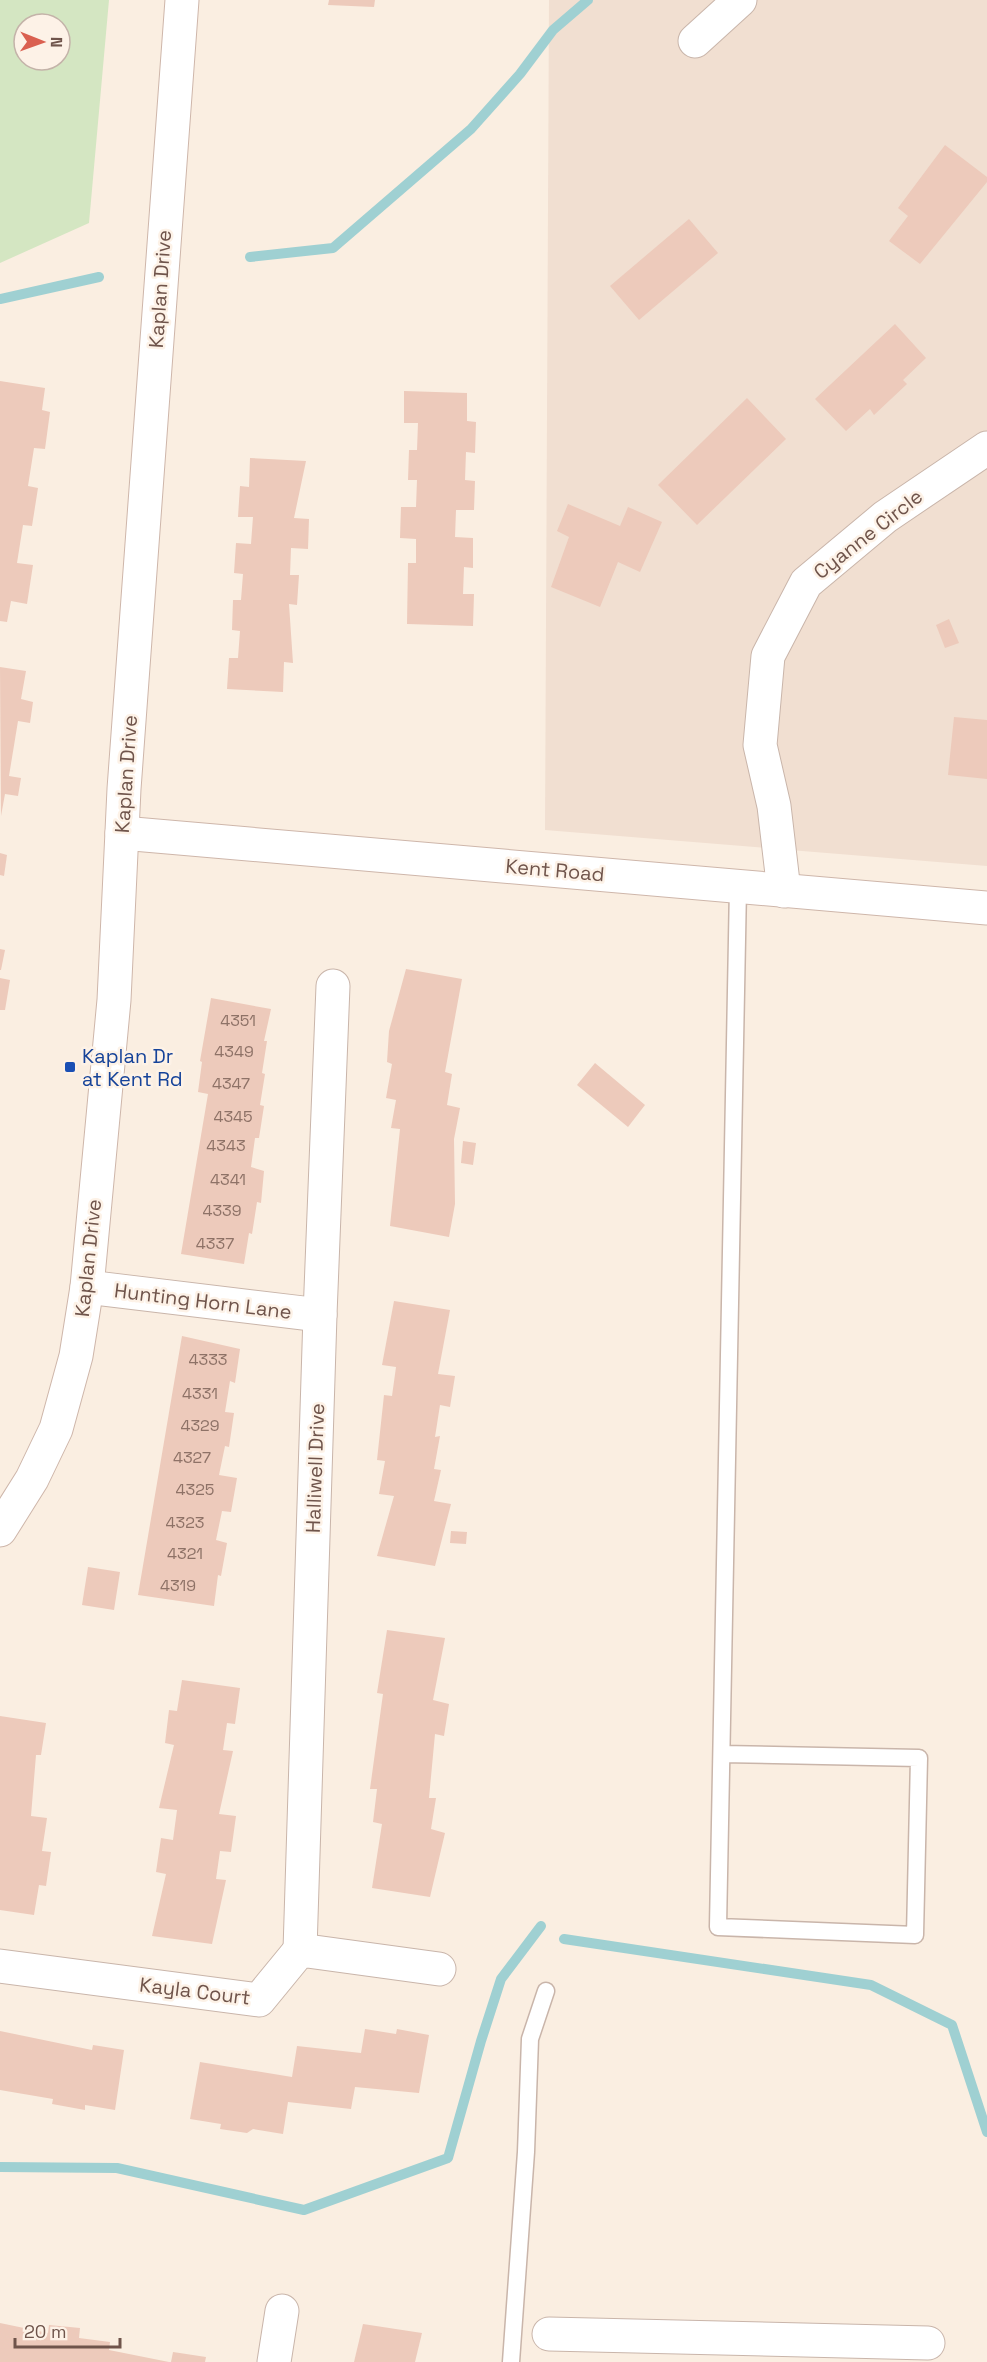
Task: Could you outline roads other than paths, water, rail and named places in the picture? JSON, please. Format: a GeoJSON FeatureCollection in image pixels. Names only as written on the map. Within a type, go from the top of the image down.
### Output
{"type":"FeatureCollection","features":[{"type":"Feature","properties":{"kind":"street","name":"Kaplan Drive"},"geometry":{"type":"LineString","coordinates":[[0,1530],[32,1479],[56,1430],[76,1356],[87,1287],[114,1000],[122,833],[182,0]]}},
{"type":"Feature","properties":{"kind":"street"},"geometry":{"type":"LineString","coordinates":[[695,41],[740,0]]}},
{"type":"Feature","properties":{"kind":"street","name":"Cyanne Circle"},"geometry":{"type":"LineString","coordinates":[[784,891],[774,806],[760,745],[768,656],[806,583],[885,517],[987,448]]}},
{"type":"Feature","properties":{"kind":"street","name":"Kent Road"},"geometry":{"type":"LineString","coordinates":[[122,833],[987,908]]}},
{"type":"Feature","properties":{"kind":"street","name":"Halliwell Drive"},"geometry":{"type":"LineString","coordinates":[[300,1950],[333,986]]}},
{"type":"Feature","properties":{"kind":"street","name":"Hunting Horn Lane"},"geometry":{"type":"LineString","coordinates":[[87,1287],[320,1315]]}},
{"type":"Feature","properties":{"kind":"street"},"geometry":{"type":"LineString","coordinates":[[300,1950],[439,1969]]}},
{"type":"Feature","properties":{"kind":"street","name":"Kayla Court"},"geometry":{"type":"LineString","coordinates":[[0,1966],[259,2000],[300,1950]]}},
{"type":"Feature","properties":{"kind":"street"},"geometry":{"type":"LineString","coordinates":[[274,2362],[282,2311]]}},
{"type":"Feature","properties":{"kind":"street"},"geometry":{"type":"LineString","coordinates":[[549,2334],[737,2350],[928,2343]]}},
{"type":"Feature","properties":{"kind":"lane"},"geometry":{"type":"LineString","coordinates":[[722,1754],[919,1758],[915,1935],[718,1927],[738,887]]}},
{"type":"Feature","properties":{"kind":"lane"},"geometry":{"type":"LineString","coordinates":[[511,2362],[526,2152],[530,2039],[546,1991]]}},
{"type":"Feature","properties":{"kind":"waterway"},"geometry":{"type":"LineString","coordinates":[[250,257],[333,248],[471,129],[520,74],[553,30],[588,0]]}},
{"type":"Feature","properties":{"kind":"waterway"},"geometry":{"type":"LineString","coordinates":[[0,299],[99,277]]}},
{"type":"Feature","properties":{"kind":"waterway"},"geometry":{"type":"LineString","coordinates":[[0,2167],[117,2168],[304,2210],[448,2158],[501,1979],[541,1926]]}},
{"type":"Feature","properties":{"kind":"waterway"},"geometry":{"type":"LineString","coordinates":[[564,1939],[871,1985],[952,2025],[987,2132]]}},
{"type":"Feature","properties":{"kind":"place","name":"Kaplan Dr at Kent Rd"},"geometry":{"type":"Point","coordinates":[70,1067]}}]}
